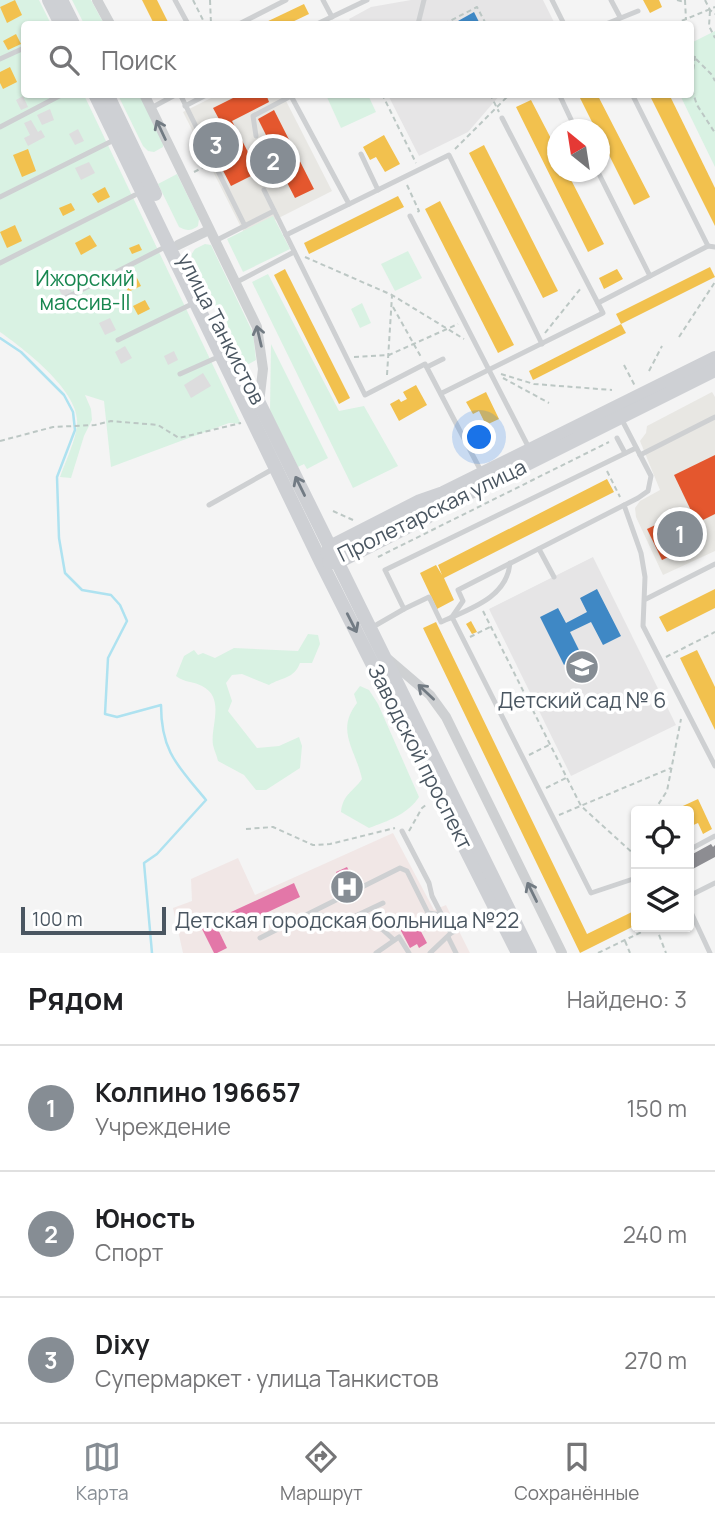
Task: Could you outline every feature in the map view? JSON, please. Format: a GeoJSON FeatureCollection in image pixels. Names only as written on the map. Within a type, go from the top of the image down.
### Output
{"type":"FeatureCollection","features":[{"type":"Feature","properties":{"kind":"main road"},"geometry":{"type":"LineString","coordinates":[[49,0],[60,21]]}},
{"type":"Feature","properties":{"kind":"main road"},"geometry":{"type":"LineString","coordinates":[[61,0],[72,21]]}},
{"type":"Feature","properties":{"kind":"main road","name":"улица Танкистов"},"geometry":{"type":"LineString","coordinates":[[97,98],[139,193],[173,246],[259,403],[338,562]]}},
{"type":"Feature","properties":{"kind":"main road","name":"улица Танкистов"},"geometry":{"type":"LineString","coordinates":[[109,98],[196,302],[321,562]]}},
{"type":"Feature","properties":{"kind":"main road","name":"Пролетарская улица"},"geometry":{"type":"LineString","coordinates":[[321,562],[338,562],[427,517],[715,358]]}},
{"type":"Feature","properties":{"kind":"main road","name":"Пролетарская улица"},"geometry":{"type":"LineString","coordinates":[[321,562],[330,547],[420,501],[715,370]]}},
{"type":"Feature","properties":{"kind":"main road","name":"Заводской проспект"},"geometry":{"type":"LineString","coordinates":[[321,562],[502,908],[530,953]]}},
{"type":"Feature","properties":{"kind":"main road","name":"Заводской проспект"},"geometry":{"type":"LineString","coordinates":[[338,562],[502,908],[518,953]]}},
{"type":"Feature","properties":{"kind":"street"},"geometry":{"type":"LineString","coordinates":[[97,0],[108,21]]}},
{"type":"Feature","properties":{"kind":"street"},"geometry":{"type":"LineString","coordinates":[[146,98],[257,327],[263,369],[259,403]]}},
{"type":"Feature","properties":{"kind":"street"},"geometry":{"type":"LineString","coordinates":[[173,246],[209,230]]}},
{"type":"Feature","properties":{"kind":"street"},"geometry":{"type":"LineString","coordinates":[[382,654],[430,695],[446,717],[562,953]]}},
{"type":"Feature","properties":{"kind":"lane"},"geometry":{"type":"LineString","coordinates":[[175,0],[186,21]]}},
{"type":"Feature","properties":{"kind":"lane"},"geometry":{"type":"LineString","coordinates":[[245,21],[286,0]]}},
{"type":"Feature","properties":{"kind":"lane"},"geometry":{"type":"LineString","coordinates":[[323,0],[332,17]]}},
{"type":"Feature","properties":{"kind":"lane"},"geometry":{"type":"LineString","coordinates":[[323,21],[367,0]]}},
{"type":"Feature","properties":{"kind":"lane"},"geometry":{"type":"LineString","coordinates":[[419,21],[424,0]]}},
{"type":"Feature","properties":{"kind":"lane"},"geometry":{"type":"LineString","coordinates":[[552,0],[562,21]]}},
{"type":"Feature","properties":{"kind":"lane"},"geometry":{"type":"LineString","coordinates":[[611,0],[621,17]]}},
{"type":"Feature","properties":{"kind":"lane"},"geometry":{"type":"LineString","coordinates":[[612,21],[638,11]]}},
{"type":"Feature","properties":{"kind":"lane"},"geometry":{"type":"LineString","coordinates":[[0,59],[21,49]]}},
{"type":"Feature","properties":{"kind":"lane"},"geometry":{"type":"LineString","coordinates":[[0,127],[55,98]]}},
{"type":"Feature","properties":{"kind":"lane"},"geometry":{"type":"LineString","coordinates":[[151,108],[170,98]]}},
{"type":"Feature","properties":{"kind":"lane"},"geometry":{"type":"LineString","coordinates":[[180,98],[245,226]]}},
{"type":"Feature","properties":{"kind":"lane"},"geometry":{"type":"LineString","coordinates":[[185,106],[200,98]]}},
{"type":"Feature","properties":{"kind":"lane"},"geometry":{"type":"LineString","coordinates":[[256,136],[253,116],[285,98]]}},
{"type":"Feature","properties":{"kind":"lane"},"geometry":{"type":"LineString","coordinates":[[292,98],[349,204]]}},
{"type":"Feature","properties":{"kind":"lane"},"geometry":{"type":"LineString","coordinates":[[561,98],[571,119]]}},
{"type":"Feature","properties":{"kind":"lane"},"geometry":{"type":"LineString","coordinates":[[598,303],[712,246],[634,98]]}},
{"type":"Feature","properties":{"kind":"lane"},"geometry":{"type":"LineString","coordinates":[[442,393],[603,313],[502,118]]}},
{"type":"Feature","properties":{"kind":"lane"},"geometry":{"type":"LineString","coordinates":[[0,198],[116,139]]}},
{"type":"Feature","properties":{"kind":"lane"},"geometry":{"type":"LineString","coordinates":[[361,153],[378,190]]}},
{"type":"Feature","properties":{"kind":"lane"},"geometry":{"type":"LineString","coordinates":[[286,235],[449,155],[541,342]]}},
{"type":"Feature","properties":{"kind":"lane"},"geometry":{"type":"LineString","coordinates":[[602,182],[650,276]]}},
{"type":"Feature","properties":{"kind":"lane"},"geometry":{"type":"LineString","coordinates":[[264,190],[365,395],[443,359]]}},
{"type":"Feature","properties":{"kind":"lane"},"geometry":{"type":"LineString","coordinates":[[0,263],[139,193]]}},
{"type":"Feature","properties":{"kind":"lane"},"geometry":{"type":"LineString","coordinates":[[215,241],[274,211]]}},
{"type":"Feature","properties":{"kind":"lane"},"geometry":{"type":"LineString","coordinates":[[410,216],[530,450]]}},
{"type":"Feature","properties":{"kind":"lane"},"geometry":{"type":"LineString","coordinates":[[48,307],[173,246]]}},
{"type":"Feature","properties":{"kind":"lane"},"geometry":{"type":"LineString","coordinates":[[235,282],[294,252]]}},
{"type":"Feature","properties":{"kind":"lane"},"geometry":{"type":"LineString","coordinates":[[118,341],[196,302]]}},
{"type":"Feature","properties":{"kind":"lane"},"geometry":{"type":"LineString","coordinates":[[180,374],[222,355]]}},
{"type":"Feature","properties":{"kind":"lane"},"geometry":{"type":"LineString","coordinates":[[426,366],[482,473]]}},
{"type":"Feature","properties":{"kind":"lane"},"geometry":{"type":"LineString","coordinates":[[452,617],[463,601],[458,590],[648,491],[650,476],[618,413]]}},
{"type":"Feature","properties":{"kind":"lane"},"geometry":{"type":"LineString","coordinates":[[640,455],[715,418]]}},
{"type":"Feature","properties":{"kind":"lane"},"geometry":{"type":"LineString","coordinates":[[617,438],[625,453]]}},
{"type":"Feature","properties":{"kind":"lane"},"geometry":{"type":"LineString","coordinates":[[404,609],[385,570],[636,448]]}},
{"type":"Feature","properties":{"kind":"lane"},"geometry":{"type":"LineString","coordinates":[[209,505],[276,467]]}},
{"type":"Feature","properties":{"kind":"lane"},"geometry":{"type":"LineString","coordinates":[[624,505],[641,553],[646,599],[643,626],[715,766]]}},
{"type":"Feature","properties":{"kind":"lane"},"geometry":{"type":"LineString","coordinates":[[539,549],[554,577]]}},
{"type":"Feature","properties":{"kind":"lane"},"geometry":{"type":"LineString","coordinates":[[370,629],[429,597],[442,622],[496,594],[509,575],[510,563]]}},
{"type":"Feature","properties":{"kind":"lane"},"geometry":{"type":"LineString","coordinates":[[646,599],[715,564]]}},
{"type":"Feature","properties":{"kind":"lane"},"geometry":{"type":"LineString","coordinates":[[452,617],[591,893],[631,880]]}},
{"type":"Feature","properties":{"kind":"lane"},"geometry":{"type":"LineString","coordinates":[[402,831],[429,883],[456,953]]}},
{"type":"Feature","properties":{"kind":"lane"},"geometry":{"type":"LineString","coordinates":[[694,847],[715,836]]}},
{"type":"Feature","properties":{"kind":"lane"},"geometry":{"type":"LineString","coordinates":[[260,938],[400,868],[407,871],[428,913],[442,915]]}},
{"type":"Feature","properties":{"kind":"lane"},"geometry":{"type":"LineString","coordinates":[[694,894],[715,883]]}},
{"type":"Feature","properties":{"kind":"lane"},"geometry":{"type":"LineString","coordinates":[[345,921],[383,903]]}},
{"type":"Feature","properties":{"kind":"lane"},"geometry":{"type":"LineString","coordinates":[[430,953],[450,935],[502,908]]}},
{"type":"Feature","properties":{"kind":"lane"},"geometry":{"type":"LineString","coordinates":[[310,913],[382,929],[394,940]]}},
{"type":"Feature","properties":{"kind":"lane"},"geometry":{"type":"LineString","coordinates":[[694,919],[710,953]]}},
{"type":"Feature","properties":{"kind":"lane"},"geometry":{"type":"LineString","coordinates":[[376,953],[399,937],[409,953]]}},
{"type":"Feature","properties":{"kind":"path"},"geometry":{"type":"LineString","coordinates":[[192,0],[203,21]]}},
{"type":"Feature","properties":{"kind":"path"},"geometry":{"type":"LineString","coordinates":[[210,0],[211,21]]}},
{"type":"Feature","properties":{"kind":"path"},"geometry":{"type":"LineString","coordinates":[[677,0],[685,1],[686,21],[715,7]]}},
{"type":"Feature","properties":{"kind":"path"},"geometry":{"type":"LineString","coordinates":[[705,0],[715,14]]}},
{"type":"Feature","properties":{"kind":"path"},"geometry":{"type":"LineString","coordinates":[[451,21],[477,7],[484,21]]}},
{"type":"Feature","properties":{"kind":"path"},"geometry":{"type":"LineString","coordinates":[[710,10],[709,26],[715,38]]}},
{"type":"Feature","properties":{"kind":"path"},"geometry":{"type":"LineString","coordinates":[[695,56],[715,81]]}},
{"type":"Feature","properties":{"kind":"path"},"geometry":{"type":"LineString","coordinates":[[694,64],[695,56]]}},
{"type":"Feature","properties":{"kind":"path"},"geometry":{"type":"LineString","coordinates":[[384,98],[419,170]]}},
{"type":"Feature","properties":{"kind":"path"},"geometry":{"type":"LineString","coordinates":[[492,98],[502,118]]}},
{"type":"Feature","properties":{"kind":"path"},"geometry":{"type":"LineString","coordinates":[[449,155],[507,98]]}},
{"type":"Feature","properties":{"kind":"path"},"geometry":{"type":"LineString","coordinates":[[694,98],[715,133]]}},
{"type":"Feature","properties":{"kind":"path"},"geometry":{"type":"LineString","coordinates":[[193,173],[213,162]]}},
{"type":"Feature","properties":{"kind":"path"},"geometry":{"type":"LineString","coordinates":[[403,177],[419,211],[410,216]]}},
{"type":"Feature","properties":{"kind":"path"},"geometry":{"type":"LineString","coordinates":[[294,252],[392,295],[478,348]]}},
{"type":"Feature","properties":{"kind":"path"},"geometry":{"type":"LineString","coordinates":[[541,342],[586,281]]}},
{"type":"Feature","properties":{"kind":"path"},"geometry":{"type":"LineString","coordinates":[[679,337],[715,282]]}},
{"type":"Feature","properties":{"kind":"path"},"geometry":{"type":"LineString","coordinates":[[387,384],[392,295]]}},
{"type":"Feature","properties":{"kind":"path"},"geometry":{"type":"LineString","coordinates":[[391,305],[426,366]]}},
{"type":"Feature","properties":{"kind":"path"},"geometry":{"type":"LineString","coordinates":[[346,357],[388,355],[464,321]]}},
{"type":"Feature","properties":{"kind":"path"},"geometry":{"type":"LineString","coordinates":[[649,371],[662,346]]}},
{"type":"Feature","properties":{"kind":"path"},"geometry":{"type":"LineString","coordinates":[[624,365],[637,390]]}},
{"type":"Feature","properties":{"kind":"path"},"geometry":{"type":"LineString","coordinates":[[490,371],[534,384],[612,390]]}},
{"type":"Feature","properties":{"kind":"path"},"geometry":{"type":"LineString","coordinates":[[490,371],[548,403]]}},
{"type":"Feature","properties":{"kind":"path"},"geometry":{"type":"LineString","coordinates":[[0,440],[38,430],[111,421],[158,425],[179,438],[188,438],[245,421]]}},
{"type":"Feature","properties":{"kind":"path"},"geometry":{"type":"LineString","coordinates":[[378,557],[617,438]]}},
{"type":"Feature","properties":{"kind":"path"},"geometry":{"type":"LineString","coordinates":[[603,464],[624,505]]}},
{"type":"Feature","properties":{"kind":"path"},"geometry":{"type":"LineString","coordinates":[[333,511],[353,520]]}},
{"type":"Feature","properties":{"kind":"path"},"geometry":{"type":"LineString","coordinates":[[479,603],[581,806],[631,851]]}},
{"type":"Feature","properties":{"kind":"path"},"geometry":{"type":"LineString","coordinates":[[464,640],[491,627]]}},
{"type":"Feature","properties":{"kind":"path"},"geometry":{"type":"LineString","coordinates":[[661,660],[715,632]]}},
{"type":"Feature","properties":{"kind":"path"},"geometry":{"type":"LineString","coordinates":[[657,806],[667,791],[684,705]]}},
{"type":"Feature","properties":{"kind":"path"},"geometry":{"type":"LineString","coordinates":[[523,758],[550,745]]}},
{"type":"Feature","properties":{"kind":"path"},"geometry":{"type":"LineString","coordinates":[[553,817],[671,768]]}},
{"type":"Feature","properties":{"kind":"path"},"geometry":{"type":"LineString","coordinates":[[539,791],[567,778]]}},
{"type":"Feature","properties":{"kind":"path"},"geometry":{"type":"LineString","coordinates":[[406,839],[422,808],[431,801]]}},
{"type":"Feature","properties":{"kind":"path"},"geometry":{"type":"LineString","coordinates":[[246,829],[273,827],[313,845],[330,844],[393,827],[402,831]]}},
{"type":"Feature","properties":{"kind":"path"},"geometry":{"type":"LineString","coordinates":[[598,953],[642,932]]}},
{"type":"Feature","properties":{"kind":"path"},"geometry":{"type":"LineString","coordinates":[[656,932],[666,953]]}},
{"type":"Feature","properties":{"kind":"path"},"geometry":{"type":"LineString","coordinates":[[624,940],[630,953]]}},
{"type":"Feature","properties":{"kind":"shaded area"},"geometry":{"type":"Polygon","coordinates":[[[411,0],[543,0],[554,21],[350,21],[349,19],[371,7],[411,0]]]}},
{"type":"Feature","properties":{"kind":"shaded area"},"geometry":{"type":"Polygon","coordinates":[[[211,98],[285,98],[332,191],[245,235],[183,112],[211,98]]]}},
{"type":"Feature","properties":{"kind":"shaded area"},"geometry":{"type":"Polygon","coordinates":[[[390,98],[497,98],[468,132],[419,156],[390,98]]]}},
{"type":"Feature","properties":{"kind":"shaded area"},"geometry":{"type":"Polygon","coordinates":[[[712,392],[715,397],[715,551],[663,575],[636,517],[635,508],[640,501],[660,490],[640,441],[647,426],[712,392]]]}},
{"type":"Feature","properties":{"kind":"shaded area","name":"Детский сад № 6"},"geometry":{"type":"Polygon","coordinates":[[[593,557],[676,725],[571,776],[489,609],[593,557]]]}},
{"type":"Feature","properties":{"kind":"shaded area","name":"Детская городская больница №22"},"geometry":{"type":"Polygon","coordinates":[[[393,833],[434,910],[446,905],[470,953],[183,953],[173,908],[192,901],[191,879],[238,858],[255,895],[393,833]]]}},
{"type":"Feature","properties":{"kind":"green space","name":"Ижорский массив-II"},"geometry":{"type":"Polygon","coordinates":[[[0,0],[39,0],[50,21],[21,21],[21,98],[85,98],[241,424],[229,423],[111,467],[104,401],[85,395],[92,420],[71,478],[60,477],[75,437],[76,412],[70,399],[49,372],[0,332],[0,0]]]}},
{"type":"Feature","properties":{"kind":"green space"},"geometry":{"type":"Polygon","coordinates":[[[72,0],[91,0],[102,21],[82,21],[72,0]]]}},
{"type":"Feature","properties":{"kind":"green space"},"geometry":{"type":"Polygon","coordinates":[[[715,31],[715,167],[681,98],[694,98],[694,42],[715,31]]]}},
{"type":"Feature","properties":{"kind":"green space"},"geometry":{"type":"Polygon","coordinates":[[[119,98],[142,98],[163,139],[163,147],[154,152],[143,146],[119,98]]]}},
{"type":"Feature","properties":{"kind":"green space"},"geometry":{"type":"Polygon","coordinates":[[[327,98],[369,98],[376,112],[341,128],[327,98]]]}},
{"type":"Feature","properties":{"kind":"green space"},"geometry":{"type":"Polygon","coordinates":[[[177,174],[199,219],[198,226],[191,230],[179,227],[158,184],[177,174]]]}},
{"type":"Feature","properties":{"kind":"green space"},"geometry":{"type":"Polygon","coordinates":[[[273,216],[290,249],[243,272],[227,239],[273,216]]]}},
{"type":"Feature","properties":{"kind":"green space"},"geometry":{"type":"Polygon","coordinates":[[[205,244],[211,245],[253,333],[256,360],[247,365],[243,363],[191,255],[195,249],[205,244]]]}},
{"type":"Feature","properties":{"kind":"green space"},"geometry":{"type":"Polygon","coordinates":[[[408,251],[422,278],[395,291],[381,264],[408,251]]]}},
{"type":"Feature","properties":{"kind":"green space"},"geometry":{"type":"Polygon","coordinates":[[[268,274],[339,411],[364,406],[398,466],[353,488],[252,282],[268,274]]]}},
{"type":"Feature","properties":{"kind":"green space"},"geometry":{"type":"Polygon","coordinates":[[[362,303],[371,323],[360,328],[351,309],[362,303]]]}},
{"type":"Feature","properties":{"kind":"green space"},"geometry":{"type":"Polygon","coordinates":[[[271,344],[328,458],[307,469],[304,464],[298,467],[270,411],[271,344]]]}},
{"type":"Feature","properties":{"kind":"green space"},"geometry":{"type":"Polygon","coordinates":[[[308,634],[318,635],[320,644],[312,663],[300,663],[291,675],[269,685],[242,674],[232,675],[226,683],[232,701],[228,711],[257,748],[279,746],[299,737],[302,746],[300,768],[266,790],[256,790],[244,775],[218,761],[213,745],[215,705],[209,691],[199,684],[176,676],[184,656],[194,650],[198,655],[203,653],[215,658],[234,648],[298,651],[308,634]]]}},
{"type":"Feature","properties":{"kind":"green space"},"geometry":{"type":"Polygon","coordinates":[[[360,686],[369,690],[378,704],[419,797],[403,812],[369,828],[341,812],[346,797],[362,779],[347,732],[351,713],[357,703],[354,694],[360,686]]]}},
{"type":"Feature","properties":{"kind":"building: Жильё"},"geometry":{"type":"Polygon","coordinates":[[[15,0],[22,15],[7,23],[0,7],[15,0]]]}},
{"type":"Feature","properties":{"kind":"building: Жильё"},"geometry":{"type":"Polygon","coordinates":[[[142,0],[157,0],[168,21],[152,21],[142,0]]]}},
{"type":"Feature","properties":{"kind":"building: Жильё"},"geometry":{"type":"Polygon","coordinates":[[[643,0],[659,0],[662,7],[650,13],[643,0]]]}},
{"type":"Feature","properties":{"kind":"building: Жильё"},"geometry":{"type":"Polygon","coordinates":[[[304,4],[309,14],[294,21],[268,21],[304,4]]]}},
{"type":"Feature","properties":{"kind":"building: Жильё"},"geometry":{"type":"Polygon","coordinates":[[[16,34],[21,44],[8,50],[3,41],[16,34]]]}},
{"type":"Feature","properties":{"kind":"building: Жильё"},"geometry":{"type":"Polygon","coordinates":[[[10,67],[17,82],[3,89],[0,72],[10,67]]]}},
{"type":"Feature","properties":{"kind":"building: Жильё"},"geometry":{"type":"Polygon","coordinates":[[[580,98],[599,98],[610,119],[590,119],[580,98]]]}},
{"type":"Feature","properties":{"kind":"building: Жильё"},"geometry":{"type":"Polygon","coordinates":[[[651,98],[671,98],[715,188],[715,226],[651,98]]]}},
{"type":"Feature","properties":{"kind":"building: Жильё"},"geometry":{"type":"Polygon","coordinates":[[[531,100],[547,131],[547,169],[516,107],[531,100]]]}},
{"type":"Feature","properties":{"kind":"building: Жильё"},"geometry":{"type":"Polygon","coordinates":[[[610,119],[650,197],[634,205],[610,157],[610,119]]]}},
{"type":"Feature","properties":{"kind":"building: Жильё"},"geometry":{"type":"Polygon","coordinates":[[[384,135],[400,164],[385,172],[376,157],[370,160],[363,147],[384,135]]]}},
{"type":"Feature","properties":{"kind":"building: Жильё"},"geometry":{"type":"Polygon","coordinates":[[[484,145],[558,291],[543,298],[469,153],[484,145]]]}},
{"type":"Feature","properties":{"kind":"building: Жильё"},"geometry":{"type":"Polygon","coordinates":[[[28,149],[36,171],[22,177],[13,155],[28,149]]]}},
{"type":"Feature","properties":{"kind":"building: Жильё"},"geometry":{"type":"Polygon","coordinates":[[[553,182],[572,182],[604,244],[588,252],[553,182]]]}},
{"type":"Feature","properties":{"kind":"building: Жильё"},"geometry":{"type":"Polygon","coordinates":[[[105,187],[110,197],[98,203],[92,194],[105,187]]]}},
{"type":"Feature","properties":{"kind":"building: Жильё"},"geometry":{"type":"Polygon","coordinates":[[[398,196],[404,207],[309,254],[304,243],[398,196]]]}},
{"type":"Feature","properties":{"kind":"building: Жильё"},"geometry":{"type":"Polygon","coordinates":[[[440,201],[514,345],[498,353],[425,209],[440,201]]]}},
{"type":"Feature","properties":{"kind":"building: Жильё"},"geometry":{"type":"Polygon","coordinates":[[[71,203],[75,210],[63,216],[59,208],[71,203]]]}},
{"type":"Feature","properties":{"kind":"building: Жильё"},"geometry":{"type":"Polygon","coordinates":[[[15,225],[22,241],[7,248],[0,232],[15,225]]]}},
{"type":"Feature","properties":{"kind":"building: Жильё"},"geometry":{"type":"Polygon","coordinates":[[[90,235],[97,246],[81,255],[75,243],[90,235]]]}},
{"type":"Feature","properties":{"kind":"building: Жильё"},"geometry":{"type":"Polygon","coordinates":[[[139,244],[142,250],[132,254],[129,248],[139,244]]]}},
{"type":"Feature","properties":{"kind":"building: Жильё"},"geometry":{"type":"Polygon","coordinates":[[[710,267],[715,277],[621,324],[616,314],[710,267]]]}},
{"type":"Feature","properties":{"kind":"building: Жильё"},"geometry":{"type":"Polygon","coordinates":[[[285,269],[350,398],[339,404],[274,275],[285,269]]]}},
{"type":"Feature","properties":{"kind":"building: Жильё"},"geometry":{"type":"Polygon","coordinates":[[[617,269],[623,279],[604,289],[599,278],[617,269]]]}},
{"type":"Feature","properties":{"kind":"building: Жильё"},"geometry":{"type":"Polygon","coordinates":[[[135,274],[141,286],[128,292],[123,280],[135,274]]]}},
{"type":"Feature","properties":{"kind":"building: Жильё"},"geometry":{"type":"Polygon","coordinates":[[[145,300],[150,309],[138,315],[133,306],[145,300]]]}},
{"type":"Feature","properties":{"kind":"building: Жильё"},"geometry":{"type":"Polygon","coordinates":[[[621,324],[626,333],[533,380],[529,371],[621,324]]]}},
{"type":"Feature","properties":{"kind":"building: Жильё"},"geometry":{"type":"Polygon","coordinates":[[[416,385],[427,405],[399,421],[390,404],[399,399],[401,402],[407,399],[403,392],[416,385]]]}},
{"type":"Feature","properties":{"kind":"building: Жильё"},"geometry":{"type":"Polygon","coordinates":[[[486,392],[499,419],[486,425],[479,411],[473,414],[466,402],[486,392]]]}},
{"type":"Feature","properties":{"kind":"building: Жильё"},"geometry":{"type":"Polygon","coordinates":[[[607,479],[614,492],[444,578],[454,600],[437,609],[420,573],[436,565],[442,575],[438,565],[607,479]]]}},
{"type":"Feature","properties":{"kind":"building: Жильё"},"geometry":{"type":"Polygon","coordinates":[[[715,589],[715,608],[667,632],[659,617],[715,589]]]}},
{"type":"Feature","properties":{"kind":"building: Жильё"},"geometry":{"type":"Polygon","coordinates":[[[471,621],[477,632],[472,634],[466,624],[471,621]]]}},
{"type":"Feature","properties":{"kind":"building: Жильё"},"geometry":{"type":"Polygon","coordinates":[[[436,622],[587,934],[631,912],[631,928],[580,953],[423,628],[436,622]]]}},
{"type":"Feature","properties":{"kind":"building: Жильё"},"geometry":{"type":"Polygon","coordinates":[[[697,650],[715,687],[715,730],[680,658],[697,650]]]}},
{"type":"Feature","properties":{"kind":"building: Жильё"},"geometry":{"type":"Polygon","coordinates":[[[698,799],[712,829],[703,834],[698,823],[694,825],[694,806],[683,806],[698,799]]]}},
{"type":"Feature","properties":{"kind":"building: Торговля"},"geometry":{"type":"Polygon","coordinates":[[[233,98],[268,98],[269,102],[232,121],[250,156],[271,145],[258,119],[274,110],[314,189],[295,198],[277,163],[231,186],[202,130],[220,121],[213,108],[233,98]]]}},
{"type":"Feature","properties":{"kind":"building: Торговля"},"geometry":{"type":"Polygon","coordinates":[[[715,455],[715,514],[697,523],[674,475],[715,455]]]}},
{"type":"Feature","properties":{"kind":"building: Торговля"},"geometry":{"type":"Polygon","coordinates":[[[679,514],[694,545],[662,560],[647,529],[679,514]]]}},
{"type":"Feature","properties":{"kind":"building: Школы"},"geometry":{"type":"Polygon","coordinates":[[[474,12],[478,21],[458,21],[474,12]]]}},
{"type":"Feature","properties":{"kind":"building: Школы"},"geometry":{"type":"Polygon","coordinates":[[[597,589],[621,636],[603,645],[591,622],[570,632],[582,656],[564,665],[540,617],[558,608],[566,623],[587,612],[580,598],[597,589]]]}},
{"type":"Feature","properties":{"kind":"building: Медицина"},"geometry":{"type":"Polygon","coordinates":[[[347,867],[352,877],[342,883],[336,872],[347,867]]]}},
{"type":"Feature","properties":{"kind":"building: Медицина"},"geometry":{"type":"Polygon","coordinates":[[[294,883],[300,897],[238,926],[231,912],[294,883]]]}},
{"type":"Feature","properties":{"kind":"building: Медицина"},"geometry":{"type":"Polygon","coordinates":[[[211,915],[227,948],[217,953],[214,953],[198,921],[211,915]]]}},
{"type":"Feature","properties":{"kind":"building: Медицина"},"geometry":{"type":"Polygon","coordinates":[[[415,920],[427,943],[419,948],[417,944],[410,948],[400,929],[415,920]]]}},
{"type":"Feature","properties":{"kind":"building: Промзона"},"geometry":{"type":"Polygon","coordinates":[[[711,844],[713,847],[715,845],[715,857],[694,868],[694,853],[711,844]]]}},
{"type":"Feature","properties":{"kind":"building: Прочее"},"geometry":{"type":"Polygon","coordinates":[[[24,98],[28,107],[21,110],[16,100],[24,98]]]}},
{"type":"Feature","properties":{"kind":"building: Прочее"},"geometry":{"type":"Polygon","coordinates":[[[50,109],[54,120],[42,125],[37,115],[50,109]]]}},
{"type":"Feature","properties":{"kind":"building: Прочее"},"geometry":{"type":"Polygon","coordinates":[[[31,120],[38,132],[41,130],[45,137],[28,146],[24,138],[30,135],[24,123],[31,120]]]}},
{"type":"Feature","properties":{"kind":"building: Прочее"},"geometry":{"type":"Polygon","coordinates":[[[78,129],[84,141],[75,145],[69,134],[78,129]]]}},
{"type":"Feature","properties":{"kind":"building: Прочее"},"geometry":{"type":"Polygon","coordinates":[[[89,162],[95,173],[81,180],[75,168],[89,162]]]}},
{"type":"Feature","properties":{"kind":"building: Прочее"},"geometry":{"type":"Polygon","coordinates":[[[67,283],[72,292],[63,297],[58,288],[67,283]]]}},
{"type":"Feature","properties":{"kind":"building: Прочее"},"geometry":{"type":"Polygon","coordinates":[[[110,318],[116,330],[105,335],[99,323],[110,318]]]}},
{"type":"Feature","properties":{"kind":"building: Прочее"},"geometry":{"type":"Polygon","coordinates":[[[125,346],[132,358],[121,364],[115,352],[125,346]]]}},
{"type":"Feature","properties":{"kind":"building: Прочее"},"geometry":{"type":"Polygon","coordinates":[[[174,351],[178,360],[168,365],[164,356],[174,351]]]}},
{"type":"Feature","properties":{"kind":"building: Прочее"},"geometry":{"type":"Polygon","coordinates":[[[203,373],[211,386],[191,398],[184,385],[203,373]]]}},
{"type":"Feature","properties":{"kind":"waterway"},"geometry":{"type":"LineString","coordinates":[[0,338],[21,352],[64,395],[73,412],[75,430],[57,477],[59,538],[65,573],[82,590],[111,595],[120,605],[127,621],[108,658],[105,714],[117,717],[161,705],[168,747],[179,767],[206,800],[157,854],[144,863],[152,953]]}},
{"type":"Feature","properties":{"kind":"place","name":"Dixy"},"geometry":{"type":"Point","coordinates":[216,145]}},
{"type":"Feature","properties":{"kind":"place","name":"Юность"},"geometry":{"type":"Point","coordinates":[273,161]}},
{"type":"Feature","properties":{"kind":"place","name":"Колпино 196657"},"geometry":{"type":"Point","coordinates":[680,534]}},
{"type":"Feature","properties":{"kind":"place","name":"Детский сад № 6"},"geometry":{"type":"Point","coordinates":[582,667]}},
{"type":"Feature","properties":{"kind":"place","name":"Детская городская больница №22"},"geometry":{"type":"Point","coordinates":[347,887]}}]}
